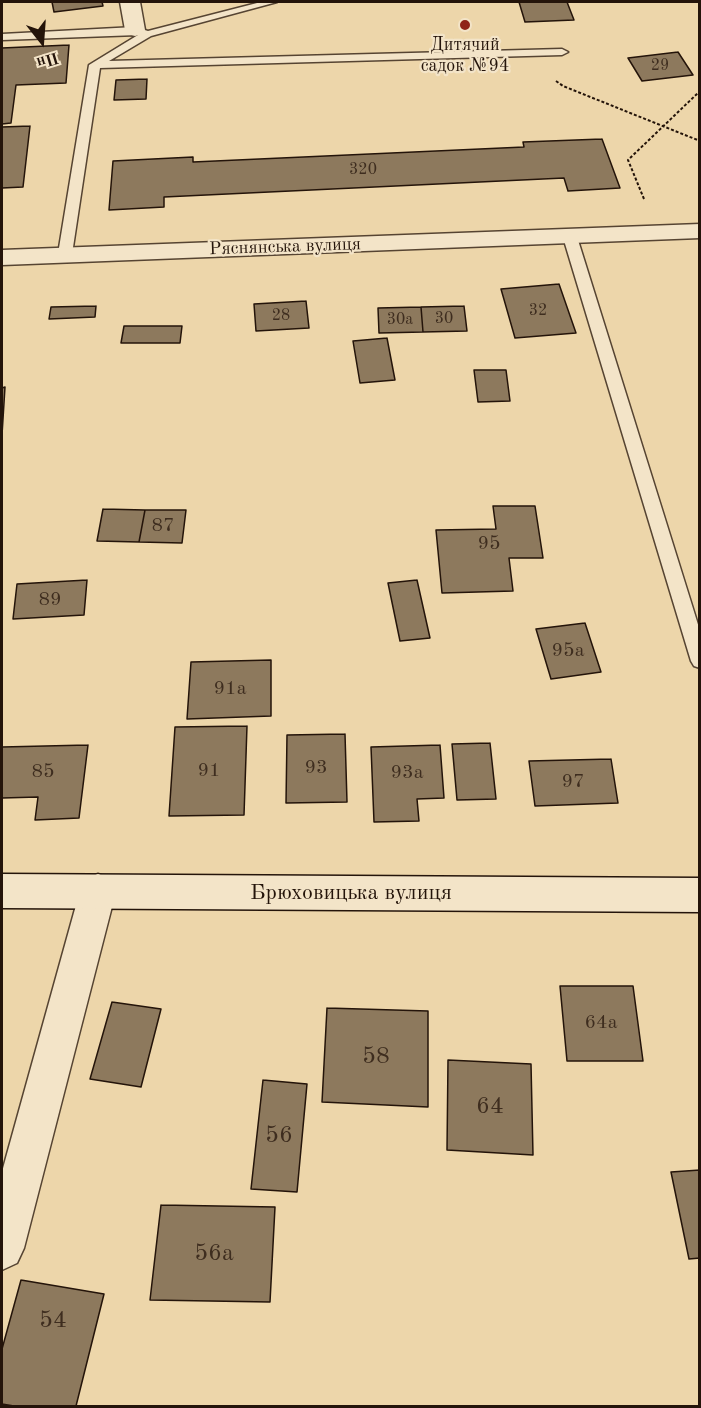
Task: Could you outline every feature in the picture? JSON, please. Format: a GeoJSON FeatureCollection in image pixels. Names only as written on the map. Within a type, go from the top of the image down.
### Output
{"type":"FeatureCollection","features":[{"type":"Feature","properties":{"kind":"street"},"geometry":{"type":"LineString","coordinates":[[130,2],[141,32]]}},
{"type":"Feature","properties":{"kind":"street","name":"Ряснянська вулиця"},"geometry":{"type":"LineString","coordinates":[[2,258],[699,231]]}},
{"type":"Feature","properties":{"kind":"street","name":"Брюховицька вулиця"},"geometry":{"type":"LineString","coordinates":[[2,891],[699,896]]}},
{"type":"Feature","properties":{"kind":"street"},"geometry":{"type":"LineString","coordinates":[[2,1248],[98,891]]}},
{"type":"Feature","properties":{"kind":"lane"},"geometry":{"type":"LineString","coordinates":[[2,37],[141,32],[272,2]]}},
{"type":"Feature","properties":{"kind":"lane"},"geometry":{"type":"LineString","coordinates":[[65,254],[95,65],[141,32]]}},
{"type":"Feature","properties":{"kind":"lane"},"geometry":{"type":"LineString","coordinates":[[95,65],[562,52]]}},
{"type":"Feature","properties":{"kind":"lane"},"geometry":{"type":"LineString","coordinates":[[570,237],[699,661]]}},
{"type":"Feature","properties":{"kind":"path"},"geometry":{"type":"LineString","coordinates":[[524,53],[563,86],[699,141]]}},
{"type":"Feature","properties":{"kind":"path"},"geometry":{"type":"LineString","coordinates":[[644,199],[628,160],[665,127],[699,91]]}},
{"type":"Feature","properties":{"kind":"building"},"geometry":{"type":"Polygon","coordinates":[[[52,2],[102,2],[103,6],[54,12],[52,2]]]}},
{"type":"Feature","properties":{"kind":"building"},"geometry":{"type":"Polygon","coordinates":[[[519,2],[567,2],[574,20],[525,22],[519,2]]]}},
{"type":"Feature","properties":{"kind":"building"},"geometry":{"type":"Polygon","coordinates":[[[69,45],[66,83],[16,85],[11,123],[2,124],[2,48],[69,45]]]}},
{"type":"Feature","properties":{"kind":"building"},"geometry":{"type":"Polygon","coordinates":[[[678,52],[693,75],[642,81],[628,58],[678,52]]]}},
{"type":"Feature","properties":{"kind":"building"},"geometry":{"type":"Polygon","coordinates":[[[147,79],[146,99],[114,100],[116,80],[147,79]]]}},
{"type":"Feature","properties":{"kind":"building"},"geometry":{"type":"Polygon","coordinates":[[[30,126],[23,187],[2,188],[2,127],[30,126]]]}},
{"type":"Feature","properties":{"kind":"building"},"geometry":{"type":"Polygon","coordinates":[[[602,139],[620,188],[568,191],[564,178],[164,197],[164,207],[109,210],[113,161],[193,157],[193,162],[524,147],[523,142],[602,139]]]}},
{"type":"Feature","properties":{"kind":"building"},"geometry":{"type":"Polygon","coordinates":[[[559,284],[576,333],[515,338],[501,289],[559,284]]]}},
{"type":"Feature","properties":{"kind":"building"},"geometry":{"type":"Polygon","coordinates":[[[306,301],[309,328],[256,331],[254,304],[306,301]]]}},
{"type":"Feature","properties":{"kind":"building"},"geometry":{"type":"Polygon","coordinates":[[[96,306],[95,317],[49,319],[51,307],[96,306]]]}},
{"type":"Feature","properties":{"kind":"building"},"geometry":{"type":"Polygon","coordinates":[[[464,306],[467,331],[423,332],[421,307],[464,306]]]}},
{"type":"Feature","properties":{"kind":"building"},"geometry":{"type":"Polygon","coordinates":[[[421,307],[423,332],[379,333],[378,308],[421,307]]]}},
{"type":"Feature","properties":{"kind":"building"},"geometry":{"type":"Polygon","coordinates":[[[124,326],[182,326],[180,343],[121,343],[124,326]]]}},
{"type":"Feature","properties":{"kind":"building"},"geometry":{"type":"Polygon","coordinates":[[[387,338],[395,380],[360,383],[353,341],[387,338]]]}},
{"type":"Feature","properties":{"kind":"building"},"geometry":{"type":"Polygon","coordinates":[[[474,370],[506,370],[510,401],[478,402],[474,370]]]}},
{"type":"Feature","properties":{"kind":"building"},"geometry":{"type":"Polygon","coordinates":[[[5,387],[2,435],[2,388],[5,387]]]}},
{"type":"Feature","properties":{"kind":"building"},"geometry":{"type":"Polygon","coordinates":[[[493,506],[535,506],[543,558],[509,558],[513,591],[442,593],[436,530],[496,529],[493,506]]]}},
{"type":"Feature","properties":{"kind":"building"},"geometry":{"type":"Polygon","coordinates":[[[103,509],[145,510],[139,542],[97,541],[103,509]]]}},
{"type":"Feature","properties":{"kind":"building"},"geometry":{"type":"Polygon","coordinates":[[[145,510],[186,510],[182,543],[139,542],[145,510]]]}},
{"type":"Feature","properties":{"kind":"building"},"geometry":{"type":"Polygon","coordinates":[[[87,580],[84,615],[13,619],[17,584],[87,580]]]}},
{"type":"Feature","properties":{"kind":"building"},"geometry":{"type":"Polygon","coordinates":[[[417,580],[430,638],[400,641],[388,583],[417,580]]]}},
{"type":"Feature","properties":{"kind":"building"},"geometry":{"type":"Polygon","coordinates":[[[585,623],[601,672],[551,679],[536,629],[585,623]]]}},
{"type":"Feature","properties":{"kind":"building"},"geometry":{"type":"Polygon","coordinates":[[[271,660],[271,716],[187,719],[191,662],[271,660]]]}},
{"type":"Feature","properties":{"kind":"building"},"geometry":{"type":"Polygon","coordinates":[[[247,726],[244,815],[169,816],[175,727],[247,726]]]}},
{"type":"Feature","properties":{"kind":"building"},"geometry":{"type":"Polygon","coordinates":[[[345,734],[347,802],[286,803],[287,735],[345,734]]]}},
{"type":"Feature","properties":{"kind":"building"},"geometry":{"type":"Polygon","coordinates":[[[490,743],[496,799],[457,800],[452,744],[490,743]]]}},
{"type":"Feature","properties":{"kind":"building"},"geometry":{"type":"Polygon","coordinates":[[[88,745],[79,818],[35,820],[38,797],[2,798],[2,747],[88,745]]]}},
{"type":"Feature","properties":{"kind":"building"},"geometry":{"type":"Polygon","coordinates":[[[440,745],[444,798],[417,799],[419,821],[374,822],[371,747],[440,745]]]}},
{"type":"Feature","properties":{"kind":"building"},"geometry":{"type":"Polygon","coordinates":[[[611,759],[618,803],[535,806],[529,761],[611,759]]]}},
{"type":"Feature","properties":{"kind":"building"},"geometry":{"type":"Polygon","coordinates":[[[560,986],[633,986],[643,1061],[567,1061],[560,986]]]}},
{"type":"Feature","properties":{"kind":"building"},"geometry":{"type":"Polygon","coordinates":[[[112,1002],[161,1009],[141,1087],[90,1079],[112,1002]]]}},
{"type":"Feature","properties":{"kind":"building"},"geometry":{"type":"Polygon","coordinates":[[[327,1008],[428,1011],[428,1107],[322,1102],[327,1008]]]}},
{"type":"Feature","properties":{"kind":"building"},"geometry":{"type":"Polygon","coordinates":[[[448,1060],[531,1064],[533,1155],[447,1150],[448,1060]]]}},
{"type":"Feature","properties":{"kind":"building"},"geometry":{"type":"Polygon","coordinates":[[[263,1080],[307,1084],[297,1192],[251,1189],[263,1080]]]}},
{"type":"Feature","properties":{"kind":"building"},"geometry":{"type":"Polygon","coordinates":[[[700,1170],[700,1258],[689,1259],[671,1172],[700,1170]]]}},
{"type":"Feature","properties":{"kind":"building"},"geometry":{"type":"Polygon","coordinates":[[[161,1205],[275,1207],[270,1302],[150,1300],[161,1205]]]}},
{"type":"Feature","properties":{"kind":"building"},"geometry":{"type":"Polygon","coordinates":[[[21,1280],[104,1294],[76,1406],[2,1404],[2,1349],[21,1280]]]}},
{"type":"Feature","properties":{"kind":"place","name":"Дитячий садок №94"},"geometry":{"type":"Point","coordinates":[465,25]}}]}
